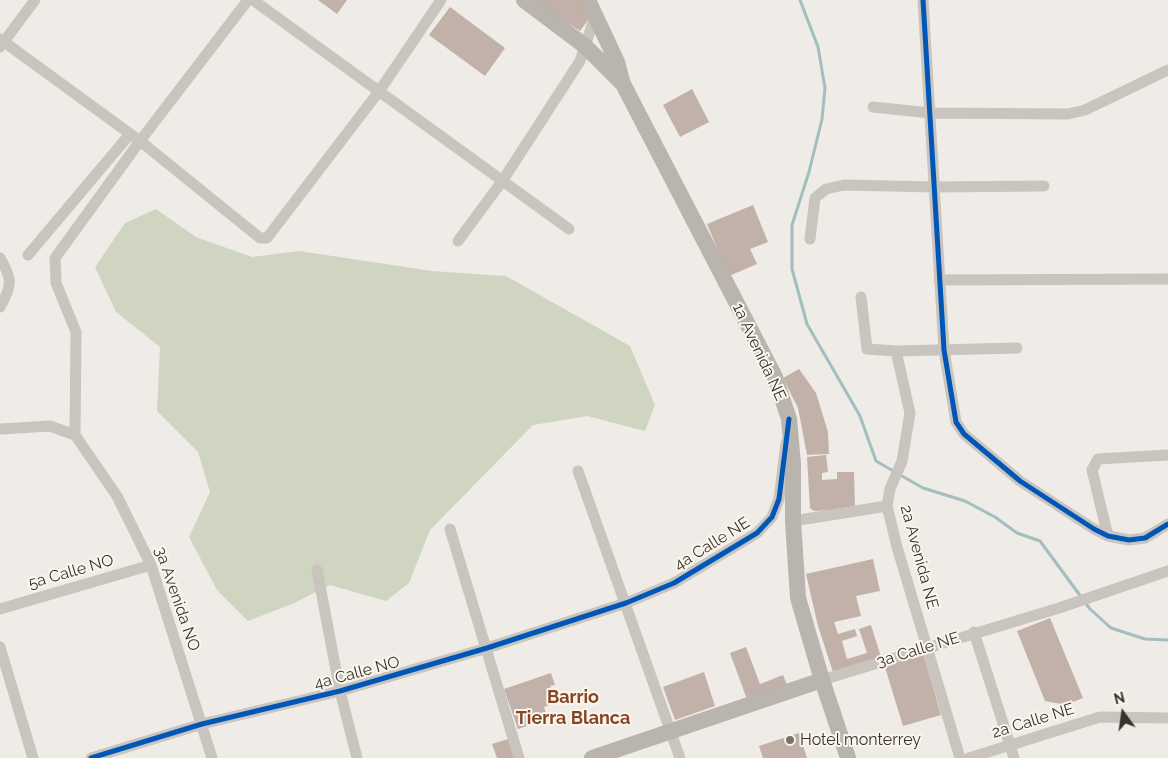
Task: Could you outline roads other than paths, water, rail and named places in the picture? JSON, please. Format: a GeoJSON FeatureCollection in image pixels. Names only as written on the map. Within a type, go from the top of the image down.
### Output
{"type":"FeatureCollection","features":[{"type":"Feature","properties":{"kind":"main road"},"geometry":{"type":"LineString","coordinates":[[524,0],[585,46],[623,84]]}},
{"type":"Feature","properties":{"kind":"main road"},"geometry":{"type":"LineString","coordinates":[[588,0],[617,62],[623,84]]}},
{"type":"Feature","properties":{"kind":"main road","name":"1a Avenida NE"},"geometry":{"type":"LineString","coordinates":[[623,84],[775,377],[789,419],[793,464],[793,521],[798,598],[822,680],[848,758]]}},
{"type":"Feature","properties":{"kind":"main road","name":"3a Calle NE"},"geometry":{"type":"LineString","coordinates":[[592,758],[822,680]]}},
{"type":"Feature","properties":{"kind":"street"},"geometry":{"type":"LineString","coordinates":[[35,0],[1,43],[140,141],[260,238],[267,238],[380,90],[441,0]]}},
{"type":"Feature","properties":{"kind":"street"},"geometry":{"type":"LineString","coordinates":[[0,429],[50,426],[75,435],[76,332],[56,283],[56,258],[140,141],[248,0]]}},
{"type":"Feature","properties":{"kind":"street"},"geometry":{"type":"LineString","coordinates":[[253,0],[570,228]]}},
{"type":"Feature","properties":{"kind":"street"},"geometry":{"type":"LineString","coordinates":[[923,0],[944,350],[956,422],[964,434],[1020,481],[1094,530],[1108,536],[1129,540],[1145,538],[1168,524]]}},
{"type":"Feature","properties":{"kind":"street"},"geometry":{"type":"LineString","coordinates":[[458,241],[503,180],[580,61],[595,16]]}},
{"type":"Feature","properties":{"kind":"street"},"geometry":{"type":"LineString","coordinates":[[873,108],[930,113],[1068,114],[1085,110],[1168,70]]}},
{"type":"Feature","properties":{"kind":"street"},"geometry":{"type":"LineString","coordinates":[[28,255],[130,134]]}},
{"type":"Feature","properties":{"kind":"street"},"geometry":{"type":"LineString","coordinates":[[810,238],[815,198],[826,189],[844,185],[934,187],[1044,186]]}},
{"type":"Feature","properties":{"kind":"street"},"geometry":{"type":"LineString","coordinates":[[0,258],[10,275],[8,291],[0,307]]}},
{"type":"Feature","properties":{"kind":"street"},"geometry":{"type":"LineString","coordinates":[[939,280],[1168,279]]}},
{"type":"Feature","properties":{"kind":"street"},"geometry":{"type":"LineString","coordinates":[[861,297],[867,349],[896,351],[1017,348]]}},
{"type":"Feature","properties":{"kind":"street","name":"2a Avenida NE"},"geometry":{"type":"LineString","coordinates":[[896,351],[910,413],[902,461],[890,489],[887,506],[926,647],[960,758]]}},
{"type":"Feature","properties":{"kind":"street","name":"4a Calle NE"},"geometry":{"type":"LineString","coordinates":[[626,603],[674,583],[757,533],[772,517],[780,498],[789,419]]}},
{"type":"Feature","properties":{"kind":"street","name":"3a Avenida NO"},"geometry":{"type":"LineString","coordinates":[[75,435],[117,496],[151,565],[212,758]]}},
{"type":"Feature","properties":{"kind":"street"},"geometry":{"type":"LineString","coordinates":[[1108,536],[1092,470],[1095,462],[1098,459],[1168,455]]}},
{"type":"Feature","properties":{"kind":"street"},"geometry":{"type":"LineString","coordinates":[[578,471],[680,758]]}},
{"type":"Feature","properties":{"kind":"street"},"geometry":{"type":"LineString","coordinates":[[793,521],[887,506]]}},
{"type":"Feature","properties":{"kind":"street"},"geometry":{"type":"LineString","coordinates":[[450,529],[519,758]]}},
{"type":"Feature","properties":{"kind":"street","name":"5a Calle NO"},"geometry":{"type":"LineString","coordinates":[[0,609],[151,565]]}},
{"type":"Feature","properties":{"kind":"street"},"geometry":{"type":"LineString","coordinates":[[317,570],[340,691],[357,758]]}},
{"type":"Feature","properties":{"kind":"street","name":"3a Calle NE"},"geometry":{"type":"LineString","coordinates":[[822,680],[974,632],[1090,599],[1168,571]]}},
{"type":"Feature","properties":{"kind":"street","name":"4a Calle NO"},"geometry":{"type":"LineString","coordinates":[[91,758],[202,724],[340,691],[487,648],[626,603]]}},
{"type":"Feature","properties":{"kind":"street"},"geometry":{"type":"LineString","coordinates":[[974,632],[1014,758]]}},
{"type":"Feature","properties":{"kind":"street"},"geometry":{"type":"LineString","coordinates":[[0,647],[33,758]]}},
{"type":"Feature","properties":{"kind":"street","name":"2a Calle NE"},"geometry":{"type":"LineString","coordinates":[[969,758],[1100,717],[1168,718]]}},
{"type":"Feature","properties":{"kind":"waterway"},"geometry":{"type":"LineString","coordinates":[[800,0],[818,47],[825,88],[822,119],[809,172],[792,225],[792,269],[807,324],[860,416],[876,461],[923,488],[965,501],[995,517],[1017,533],[1040,541],[1090,609],[1111,628],[1145,639],[1168,640]]}},
{"type":"Feature","properties":{"kind":"place","name":"Hotel monterrey"},"geometry":{"type":"Point","coordinates":[790,740]}},
{"type":"Feature","properties":{"kind":"district","name":"Barrio Tierra Blanca"},"geometry":{"type":"Point","coordinates":[573,708]}}]}
